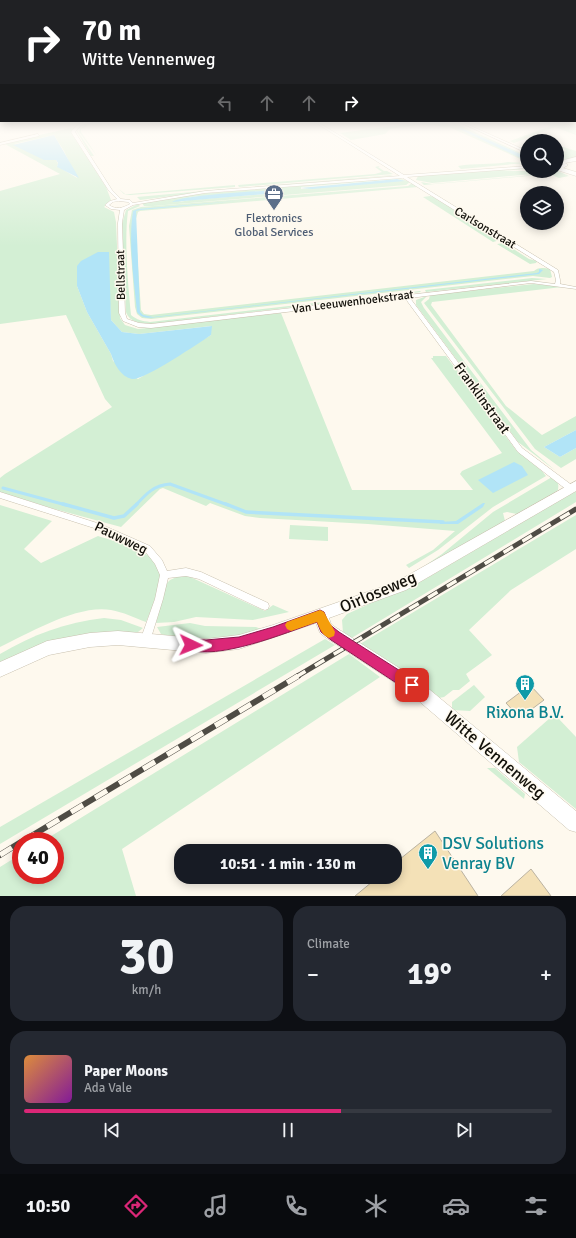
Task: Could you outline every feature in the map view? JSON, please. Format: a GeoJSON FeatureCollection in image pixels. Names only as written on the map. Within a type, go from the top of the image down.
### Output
{"type":"FeatureCollection","features":[{"type":"Feature","properties":{"kind":"street"},"geometry":{"type":"LineString","coordinates":[[92,162],[111,191],[120,200]]}},
{"type":"Feature","properties":{"kind":"street"},"geometry":{"type":"LineString","coordinates":[[379,162],[402,176]]}},
{"type":"Feature","properties":{"kind":"street"},"geometry":{"type":"LineString","coordinates":[[111,191],[114,201],[120,200],[131,203],[205,192],[520,167]]}},
{"type":"Feature","properties":{"kind":"street"},"geometry":{"type":"LineString","coordinates":[[564,167],[576,174]]}},
{"type":"Feature","properties":{"kind":"street","name":"Carlsonstraat"},"geometry":{"type":"LineString","coordinates":[[402,176],[556,271],[558,280],[557,285]]}},
{"type":"Feature","properties":{"kind":"street","name":"Bellstraat"},"geometry":{"type":"LineString","coordinates":[[114,201],[107,204],[107,207],[116,209],[120,222]]}},
{"type":"Feature","properties":{"kind":"street"},"geometry":{"type":"LineString","coordinates":[[116,209],[129,207],[131,203]]}},
{"type":"Feature","properties":{"kind":"street","name":"Bellstraat"},"geometry":{"type":"LineString","coordinates":[[122,209],[120,222],[122,313],[125,320],[131,323]]}},
{"type":"Feature","properties":{"kind":"street","name":"Van Leeuwenhoekstraat"},"geometry":{"type":"LineString","coordinates":[[131,323],[151,326],[531,282],[576,288]]}},
{"type":"Feature","properties":{"kind":"street","name":"Franklinstraat"},"geometry":{"type":"LineString","coordinates":[[406,296],[520,450],[573,486]]}},
{"type":"Feature","properties":{"kind":"street","name":"Oirloseweg"},"geometry":{"type":"LineString","coordinates":[[0,670],[47,648],[90,640],[118,638],[206,646],[239,642],[273,632],[401,586],[573,486]]}},
{"type":"Feature","properties":{"kind":"street","name":"Pauwweg"},"geometry":{"type":"LineString","coordinates":[[0,495],[97,526],[147,548],[160,562],[164,575]]}},
{"type":"Feature","properties":{"kind":"street"},"geometry":{"type":"LineString","coordinates":[[145,641],[159,599],[164,575],[186,572],[201,576],[265,606]]}},
{"type":"Feature","properties":{"kind":"street","name":"Witte Vennenweg"},"geometry":{"type":"LineString","coordinates":[[320,615],[325,628],[412,685],[576,823]]}},
{"type":"Feature","properties":{"kind":"green space"},"geometry":{"type":"Polygon","coordinates":[[[38,162],[57,162],[57,166],[77,178],[69,162],[90,162],[106,187],[111,200],[104,207],[114,212],[116,222],[120,318],[125,325],[138,329],[281,313],[352,490],[473,490],[460,474],[462,471],[502,453],[431,358],[433,358],[433,356],[446,356],[516,450],[546,476],[493,507],[438,550],[409,568],[406,565],[433,550],[455,531],[245,516],[210,503],[206,506],[163,488],[160,489],[121,527],[0,492],[0,478],[5,474],[112,407],[105,399],[66,315],[0,324],[0,191],[60,174],[38,162]],[[77,286],[87,312],[111,354],[113,361],[138,379],[211,335],[211,326],[139,334],[122,332],[111,320],[110,304],[77,286]]]}},
{"type":"Feature","properties":{"kind":"green space"},"geometry":{"type":"Polygon","coordinates":[[[508,162],[520,163],[461,169],[458,166],[471,165],[508,162]]]}},
{"type":"Feature","properties":{"kind":"green space"},"geometry":{"type":"Polygon","coordinates":[[[380,166],[378,167],[393,174],[239,187],[238,185],[375,174],[382,172],[375,167],[380,166]]]}},
{"type":"Feature","properties":{"kind":"green space"},"geometry":{"type":"Polygon","coordinates":[[[520,168],[520,170],[501,171],[520,171],[520,175],[432,183],[416,180],[418,176],[520,168]]]}},
{"type":"Feature","properties":{"kind":"green space"},"geometry":{"type":"Polygon","coordinates":[[[393,175],[390,176],[240,188],[393,175]]]}},
{"type":"Feature","properties":{"kind":"green space"},"geometry":{"type":"Polygon","coordinates":[[[520,176],[424,185],[421,182],[432,184],[520,176]]]}},
{"type":"Feature","properties":{"kind":"green space"},"geometry":{"type":"Polygon","coordinates":[[[400,178],[405,180],[410,182],[406,185],[153,206],[144,206],[142,203],[195,194],[400,178]],[[397,179],[301,187],[301,189],[405,180],[397,179]],[[277,190],[191,197],[179,202],[278,193],[277,190]]]}},
{"type":"Feature","properties":{"kind":"green space"},"geometry":{"type":"Polygon","coordinates":[[[412,183],[418,187],[140,211],[138,212],[135,222],[141,310],[144,314],[151,315],[534,271],[541,268],[550,269],[552,277],[533,276],[151,319],[142,318],[137,314],[135,307],[129,226],[132,210],[141,207],[408,186],[412,183]]]}},
{"type":"Feature","properties":{"kind":"green space"},"geometry":{"type":"Polygon","coordinates":[[[235,185],[235,187],[130,195],[124,194],[119,189],[125,194],[130,194],[235,185]]]}},
{"type":"Feature","properties":{"kind":"green space"},"geometry":{"type":"Polygon","coordinates":[[[236,188],[140,200],[137,197],[236,188]]]}},
{"type":"Feature","properties":{"kind":"green space"},"geometry":{"type":"Polygon","coordinates":[[[423,197],[434,197],[500,240],[493,242],[423,197]]]}},
{"type":"Feature","properties":{"kind":"green space"},"geometry":{"type":"Polygon","coordinates":[[[138,204],[140,206],[128,211],[126,249],[131,315],[140,320],[150,322],[421,292],[151,324],[136,322],[128,316],[126,312],[122,224],[126,210],[138,204]]]}},
{"type":"Feature","properties":{"kind":"green space"},"geometry":{"type":"Polygon","coordinates":[[[504,243],[529,259],[537,261],[536,263],[530,264],[497,244],[504,243]]]}},
{"type":"Feature","properties":{"kind":"green space"},"geometry":{"type":"Polygon","coordinates":[[[532,278],[547,279],[426,292],[425,290],[532,278]]]}},
{"type":"Feature","properties":{"kind":"green space"},"geometry":{"type":"Polygon","coordinates":[[[534,284],[562,287],[432,302],[431,305],[506,406],[542,435],[576,416],[576,430],[544,447],[560,457],[576,448],[576,459],[561,468],[535,449],[424,303],[429,299],[430,295],[534,284]]]}},
{"type":"Feature","properties":{"kind":"green space"},"geometry":{"type":"Polygon","coordinates":[[[427,296],[421,302],[424,308],[531,450],[556,471],[518,442],[416,305],[416,300],[427,296]]]}},
{"type":"Feature","properties":{"kind":"green space"},"geometry":{"type":"Polygon","coordinates":[[[552,477],[558,484],[558,490],[554,493],[517,514],[507,512],[503,513],[505,521],[425,569],[423,567],[442,554],[493,512],[552,477]]]}},
{"type":"Feature","properties":{"kind":"green space"},"geometry":{"type":"Polygon","coordinates":[[[576,491],[576,502],[350,639],[343,633],[342,620],[347,614],[427,578],[576,491]]]}},
{"type":"Feature","properties":{"kind":"green space"},"geometry":{"type":"Polygon","coordinates":[[[0,505],[52,521],[24,549],[41,563],[98,536],[134,548],[151,558],[157,564],[160,577],[156,597],[146,622],[111,610],[98,609],[84,611],[54,621],[0,647],[0,505]]]}},
{"type":"Feature","properties":{"kind":"green space"},"geometry":{"type":"Polygon","coordinates":[[[576,515],[576,549],[511,590],[469,630],[492,655],[466,674],[470,681],[459,690],[453,690],[444,697],[439,698],[387,660],[360,644],[576,515]]]}},
{"type":"Feature","properties":{"kind":"green space"},"geometry":{"type":"Polygon","coordinates":[[[290,525],[328,527],[328,541],[289,539],[290,525]]]}},
{"type":"Feature","properties":{"kind":"green space"},"geometry":{"type":"Polygon","coordinates":[[[181,575],[188,576],[265,611],[273,605],[289,612],[253,620],[196,617],[174,622],[156,623],[166,584],[170,580],[181,575]]]}},
{"type":"Feature","properties":{"kind":"green space"},"geometry":{"type":"Polygon","coordinates":[[[104,618],[121,620],[143,628],[132,634],[0,663],[0,654],[37,635],[63,626],[104,618]]]}},
{"type":"Feature","properties":{"kind":"green space"},"geometry":{"type":"Polygon","coordinates":[[[190,623],[205,626],[256,627],[261,629],[239,635],[197,639],[161,634],[157,627],[190,623]]]}},
{"type":"Feature","properties":{"kind":"green space"},"geometry":{"type":"Polygon","coordinates":[[[325,639],[335,645],[20,832],[12,832],[12,837],[0,844],[0,827],[325,639]]]}},
{"type":"Feature","properties":{"kind":"green space"},"geometry":{"type":"Polygon","coordinates":[[[349,654],[380,677],[122,849],[136,896],[0,896],[0,867],[12,860],[12,884],[64,884],[64,832],[58,832],[349,654]]]}},
{"type":"Feature","properties":{"kind":"green space"},"geometry":{"type":"Polygon","coordinates":[[[474,685],[485,697],[470,711],[452,710],[452,702],[474,685]]]}},
{"type":"Feature","properties":{"kind":"green space"},"geometry":{"type":"Polygon","coordinates":[[[557,717],[576,737],[576,809],[519,762],[517,747],[550,718],[557,717]]]}},
{"type":"Feature","properties":{"kind":"green space"},"geometry":{"type":"Polygon","coordinates":[[[487,768],[495,768],[525,794],[524,799],[487,768]]]}},
{"type":"Feature","properties":{"kind":"water"},"geometry":{"type":"Polygon","coordinates":[[[57,162],[70,162],[79,178],[57,167],[57,162]]]}},
{"type":"Feature","properties":{"kind":"water"},"geometry":{"type":"Polygon","coordinates":[[[397,179],[405,181],[312,189],[300,188],[397,179]]]}},
{"type":"Feature","properties":{"kind":"water"},"geometry":{"type":"Polygon","coordinates":[[[277,190],[278,193],[172,202],[205,195],[277,190]]]}},
{"type":"Feature","properties":{"kind":"water"},"geometry":{"type":"Polygon","coordinates":[[[237,201],[136,211],[140,312],[143,315],[153,317],[537,273],[539,272],[539,269],[543,270],[539,274],[146,318],[141,316],[137,312],[132,262],[131,236],[133,211],[138,209],[237,201]]]}},
{"type":"Feature","properties":{"kind":"water"},"geometry":{"type":"Polygon","coordinates":[[[98,252],[109,252],[111,320],[122,332],[139,334],[212,326],[211,335],[171,361],[147,374],[132,379],[124,376],[116,366],[111,354],[87,312],[77,286],[77,266],[81,261],[98,252]]]}},
{"type":"Feature","properties":{"kind":"water"},"geometry":{"type":"Polygon","coordinates":[[[576,430],[576,448],[560,457],[544,447],[576,430]]]}},
{"type":"Feature","properties":{"kind":"water"},"geometry":{"type":"Polygon","coordinates":[[[514,462],[522,466],[528,475],[493,493],[478,480],[514,462]]]}},
{"type":"Feature","properties":{"kind":"water"},"geometry":{"type":"Polygon","coordinates":[[[485,503],[483,507],[458,524],[440,524],[440,522],[456,521],[485,503]]]}},
{"type":"Feature","properties":{"kind":"building","name":"Rixona B.V."},"geometry":{"type":"Polygon","coordinates":[[[530,685],[544,700],[520,718],[506,703],[530,685]]]}},
{"type":"Feature","properties":{"kind":"building","name":"DSV Solutions Venray BV"},"geometry":{"type":"Polygon","coordinates":[[[435,831],[478,896],[355,896],[370,884],[402,884],[402,857],[435,831]]]}},
{"type":"Feature","properties":{"kind":"building","name":"DSV Solutions Venray BV"},"geometry":{"type":"Polygon","coordinates":[[[531,869],[551,896],[501,896],[531,869]]]}},
{"type":"Feature","properties":{"kind":"waterway"},"geometry":{"type":"LineString","coordinates":[[137,504],[155,488],[170,484],[228,505]]}},
{"type":"Feature","properties":{"kind":"waterway"},"geometry":{"type":"LineString","coordinates":[[3,488],[66,505]]}},
{"type":"Feature","properties":{"kind":"waterway"},"geometry":{"type":"LineString","coordinates":[[63,504],[114,518],[124,516],[137,504]]}},
{"type":"Feature","properties":{"kind":"waterway"},"geometry":{"type":"LineString","coordinates":[[226,504],[246,512],[443,522]]}},
{"type":"Feature","properties":{"kind":"railway"},"geometry":{"type":"LineString","coordinates":[[296,677],[576,509]]}},
{"type":"Feature","properties":{"kind":"railway"},"geometry":{"type":"LineString","coordinates":[[38,832],[298,676]]}},
{"type":"Feature","properties":{"kind":"railway"},"geometry":{"type":"LineString","coordinates":[[0,855],[12,848]]}},
{"type":"Feature","properties":{"kind":"slow traffic"},"geometry":{"type":"LineString","coordinates":[[291,625],[320,615],[325,628],[329,632]]}},
{"type":"Feature","properties":{"kind":"place","name":"Flextronics Global Services"},"geometry":{"type":"Point","coordinates":[274,211]}},
{"type":"Feature","properties":{"kind":"place","name":"Rixona B.V."},"geometry":{"type":"Point","coordinates":[525,701]}},
{"type":"Feature","properties":{"kind":"place","name":"DSV Solutions Venray BV"},"geometry":{"type":"Point","coordinates":[428,870]}},
{"type":"Feature","properties":{"kind":"route"},"geometry":{"type":"LineString","coordinates":[[191,645],[206,646],[239,642],[273,632],[320,615],[325,628],[335,636],[412,685]]}}]}
